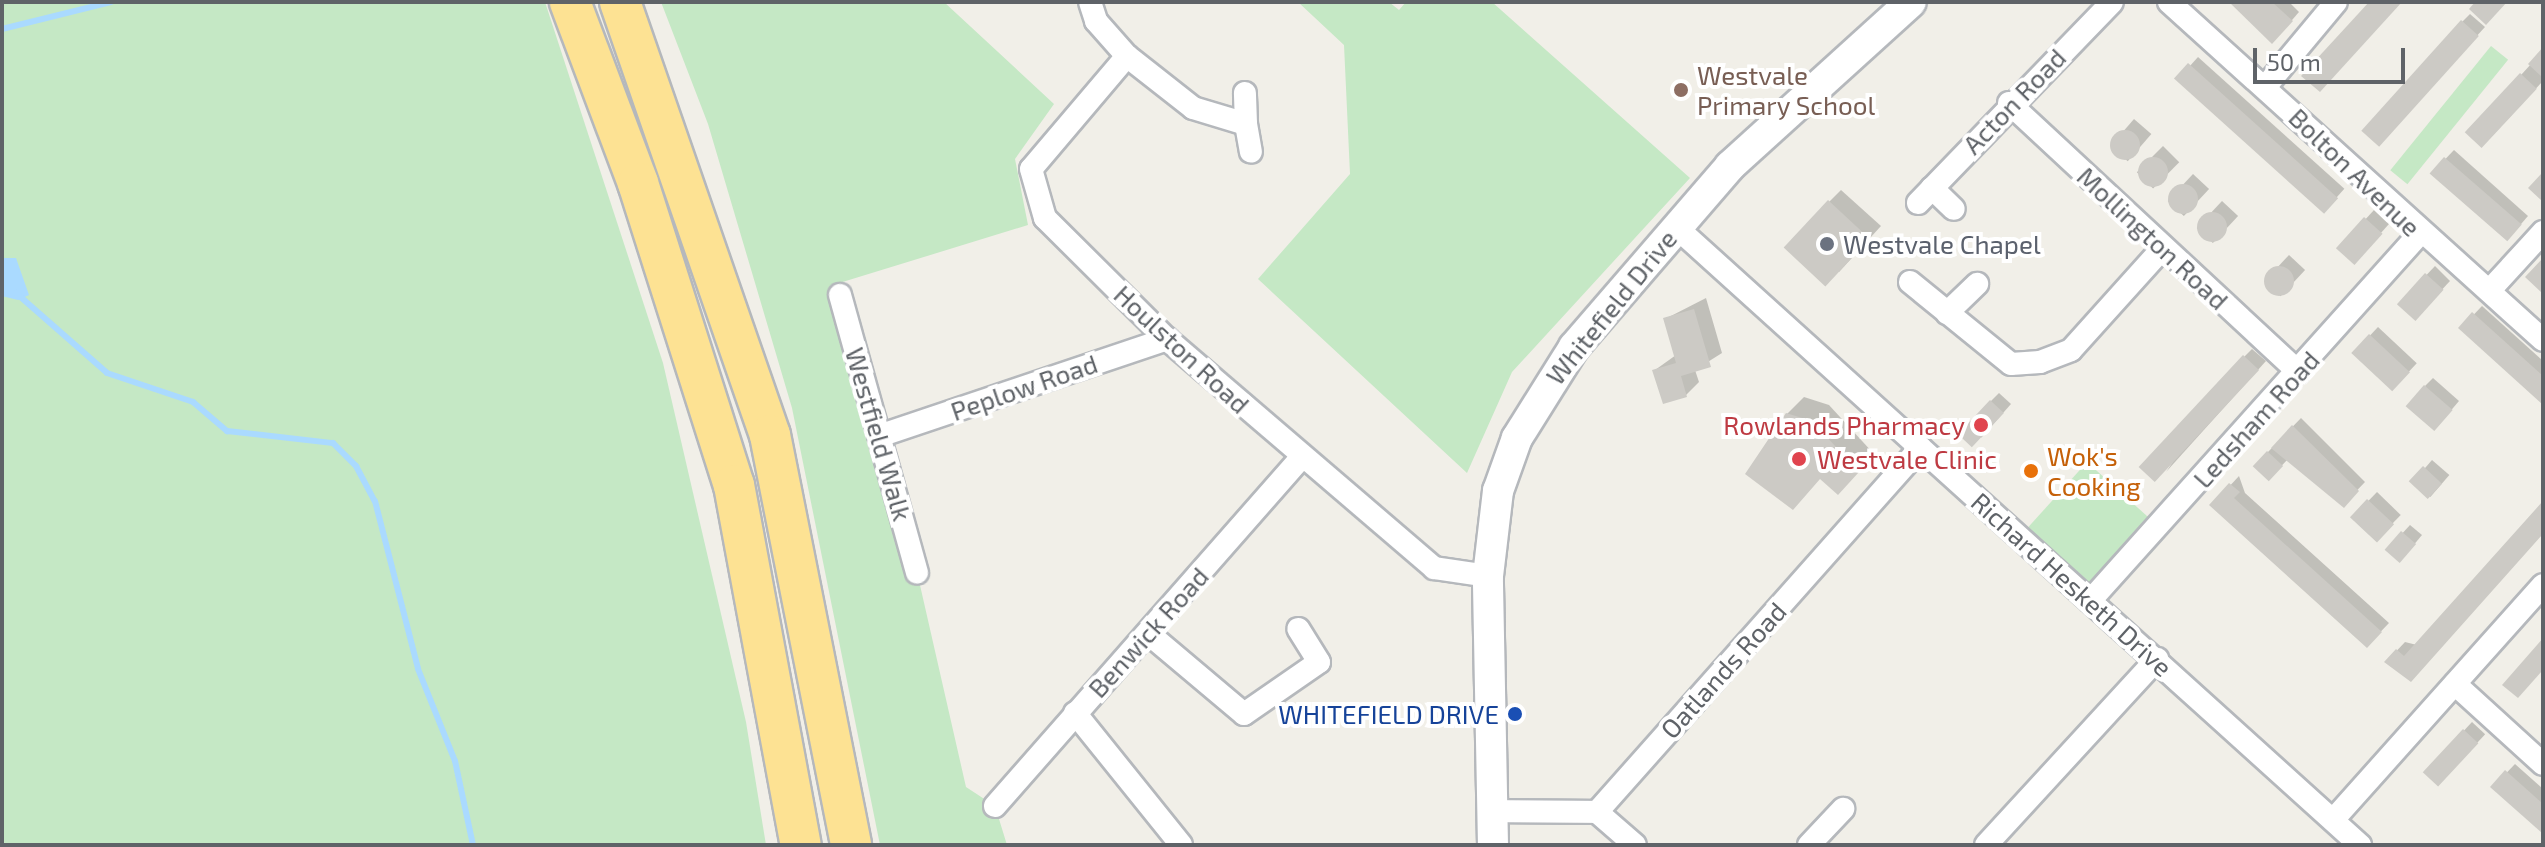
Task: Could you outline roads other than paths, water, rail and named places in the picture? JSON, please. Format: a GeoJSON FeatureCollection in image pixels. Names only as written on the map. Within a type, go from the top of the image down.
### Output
{"type":"FeatureCollection","features":[{"type":"Feature","properties":{"kind":"highway"},"geometry":{"type":"LineString","coordinates":[[570,2],[638,183],[734,485],[801,845]]}},
{"type":"Feature","properties":{"kind":"highway"},"geometry":{"type":"LineString","coordinates":[[620,2],[770,435],[851,845]]}},
{"type":"Feature","properties":{"kind":"main road","name":"Whitefield Drive"},"geometry":{"type":"LineString","coordinates":[[1493,845],[1488,576],[1498,491],[1517,438],[1574,347],[1676,227],[1768,128],[1911,2]]}},
{"type":"Feature","properties":{"kind":"street"},"geometry":{"type":"LineString","coordinates":[[1090,2],[1096,21],[1127,56],[1193,108],[1246,124]]}},
{"type":"Feature","properties":{"kind":"street","name":"Acton Road"},"geometry":{"type":"LineString","coordinates":[[1954,209],[1925,196],[2009,103],[2112,2]]}},
{"type":"Feature","properties":{"kind":"street","name":"Bolton Avenue"},"geometry":{"type":"LineString","coordinates":[[2169,2],[2266,86],[2419,234],[2543,340]]}},
{"type":"Feature","properties":{"kind":"street"},"geometry":{"type":"LineString","coordinates":[[2266,86],[2336,2]]}},
{"type":"Feature","properties":{"kind":"street","name":"Houlston Road"},"geometry":{"type":"LineString","coordinates":[[1127,56],[1031,169],[1045,218],[1167,339],[1301,458],[1434,568],[1488,576]]}},
{"type":"Feature","properties":{"kind":"street"},"geometry":{"type":"LineString","coordinates":[[1245,93],[1251,152]]}},
{"type":"Feature","properties":{"kind":"street","name":"Mollington Road"},"geometry":{"type":"LineString","coordinates":[[2009,103],[2298,372]]}},
{"type":"Feature","properties":{"kind":"street","name":"Richard Hesketh Drive"},"geometry":{"type":"LineString","coordinates":[[1676,227],[2360,845]]}},
{"type":"Feature","properties":{"kind":"street"},"geometry":{"type":"LineString","coordinates":[[2489,291],[2543,232]]}},
{"type":"Feature","properties":{"kind":"street","name":"Ledsham Road"},"geometry":{"type":"LineString","coordinates":[[2090,601],[2419,234]]}},
{"type":"Feature","properties":{"kind":"street"},"geometry":{"type":"LineString","coordinates":[[1910,282],[2011,364],[2040,362],[2071,350],[2163,248]]}},
{"type":"Feature","properties":{"kind":"street"},"geometry":{"type":"LineString","coordinates":[[1947,313],[1977,284]]}},
{"type":"Feature","properties":{"kind":"street","name":"Westfield Walk"},"geometry":{"type":"LineString","coordinates":[[840,295],[882,435],[917,572]]}},
{"type":"Feature","properties":{"kind":"street","name":"Peplow Road"},"geometry":{"type":"LineString","coordinates":[[882,435],[1167,339]]}},
{"type":"Feature","properties":{"kind":"street","name":"Oatlands Road"},"geometry":{"type":"LineString","coordinates":[[1597,812],[1920,448]]}},
{"type":"Feature","properties":{"kind":"street","name":"Benwick Road"},"geometry":{"type":"LineString","coordinates":[[995,806],[1301,458]]}},
{"type":"Feature","properties":{"kind":"street"},"geometry":{"type":"LineString","coordinates":[[2333,820],[2543,585]]}},
{"type":"Feature","properties":{"kind":"street"},"geometry":{"type":"LineString","coordinates":[[1149,634],[1244,714],[1319,662],[1298,629]]}},
{"type":"Feature","properties":{"kind":"street"},"geometry":{"type":"LineString","coordinates":[[1986,845],[2157,659]]}},
{"type":"Feature","properties":{"kind":"street"},"geometry":{"type":"LineString","coordinates":[[2455,684],[2543,764]]}},
{"type":"Feature","properties":{"kind":"street"},"geometry":{"type":"LineString","coordinates":[[1075,713],[1181,845]]}},
{"type":"Feature","properties":{"kind":"street"},"geometry":{"type":"LineString","coordinates":[[1809,845],[1843,809]]}},
{"type":"Feature","properties":{"kind":"street"},"geometry":{"type":"LineString","coordinates":[[1490,811],[1597,812],[1635,845]]}},
{"type":"Feature","properties":{"kind":"water"},"geometry":{"type":"Polygon","coordinates":[[[2,258],[16,258],[29,295],[18,300],[2,296],[2,258]]]}},
{"type":"Feature","properties":{"kind":"waterway"},"geometry":{"type":"LineString","coordinates":[[2,29],[111,2]]}},
{"type":"Feature","properties":{"kind":"waterway"},"geometry":{"type":"LineString","coordinates":[[16,293],[107,373],[193,402],[227,431],[333,443],[356,466],[375,501],[418,669],[455,761],[473,845]]}},
{"type":"Feature","properties":{"kind":"place","name":"Westvale Primary School"},"geometry":{"type":"Point","coordinates":[1681,90]}},
{"type":"Feature","properties":{"kind":"place","name":"Westvale Chapel"},"geometry":{"type":"Point","coordinates":[1827,244]}},
{"type":"Feature","properties":{"kind":"place","name":"Rowlands Pharmacy"},"geometry":{"type":"Point","coordinates":[1981,425]}},
{"type":"Feature","properties":{"kind":"place","name":"Westvale Clinic"},"geometry":{"type":"Point","coordinates":[1799,459]}},
{"type":"Feature","properties":{"kind":"place","name":"Wok's Cooking"},"geometry":{"type":"Point","coordinates":[2031,471]}},
{"type":"Feature","properties":{"kind":"place","name":"WHITEFIELD DRIVE"},"geometry":{"type":"Point","coordinates":[1515,714]}}]}
